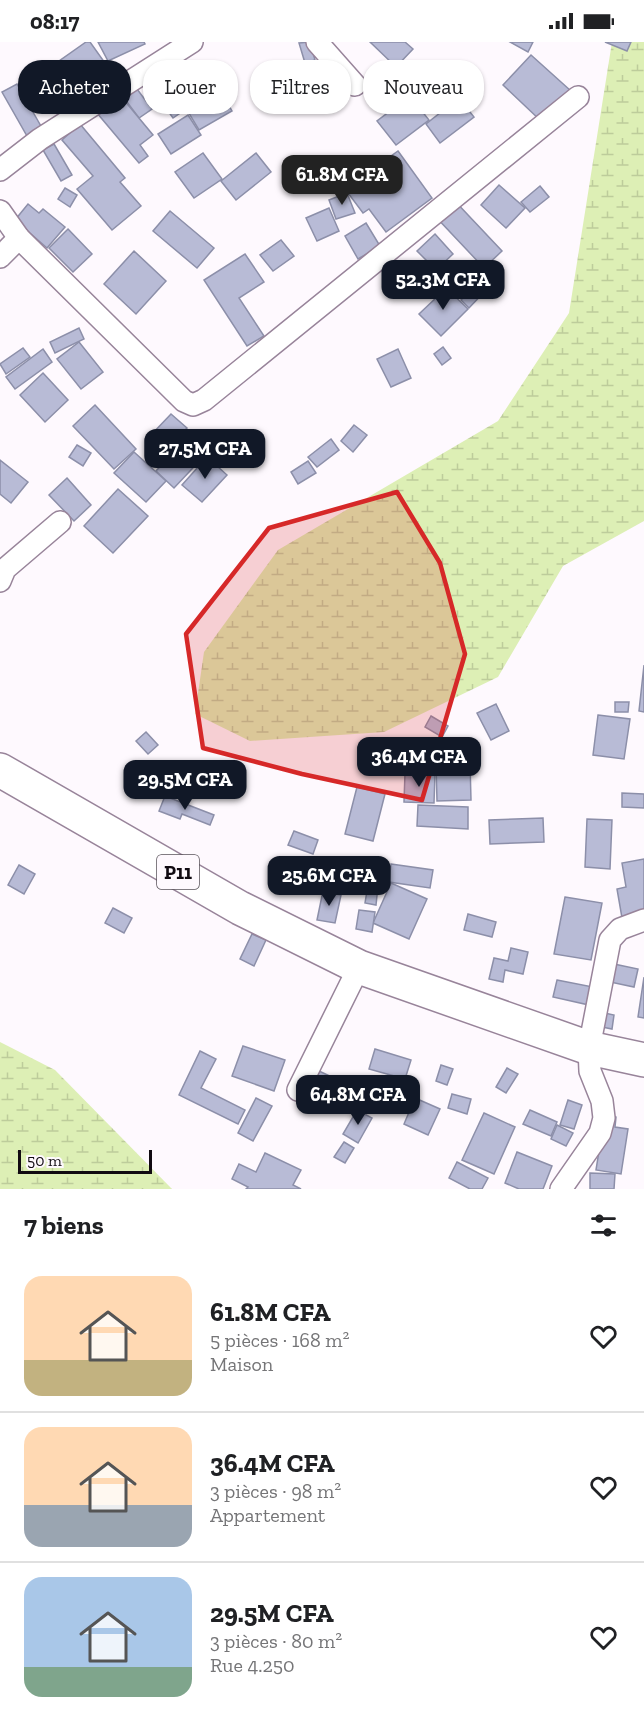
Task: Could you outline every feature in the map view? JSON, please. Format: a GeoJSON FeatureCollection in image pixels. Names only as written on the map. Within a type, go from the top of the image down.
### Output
{"type":"FeatureCollection","features":[{"type":"Feature","properties":{"kind":"main road","name":"P11"},"geometry":{"type":"LineString","coordinates":[[0,770],[240,908],[359,967],[589,1048],[644,1060]]}},
{"type":"Feature","properties":{"kind":"street"},"geometry":{"type":"LineString","coordinates":[[0,170],[40,139],[162,59],[192,42]]}},
{"type":"Feature","properties":{"kind":"street"},"geometry":{"type":"LineString","coordinates":[[317,42],[355,85]]}},
{"type":"Feature","properties":{"kind":"street"},"geometry":{"type":"LineString","coordinates":[[0,211],[19,238],[184,401],[193,405],[204,400],[578,97]]}},
{"type":"Feature","properties":{"kind":"street"},"geometry":{"type":"LineString","coordinates":[[0,257],[19,238]]}},
{"type":"Feature","properties":{"kind":"street"},"geometry":{"type":"LineString","coordinates":[[0,581],[5,568],[60,522]]}},
{"type":"Feature","properties":{"kind":"street"},"geometry":{"type":"LineString","coordinates":[[561,1189],[600,1133],[604,1118],[603,1101],[590,1071],[589,1048],[610,940],[620,929],[644,920]]}},
{"type":"Feature","properties":{"kind":"street"},"geometry":{"type":"LineString","coordinates":[[298,1090],[359,967]]}},
{"type":"Feature","properties":{"kind":"highlighted area"},"geometry":{"type":"Polygon","coordinates":[[[397,492],[440,563],[465,654],[422,800],[302,774],[203,748],[186,634],[269,528],[397,492]]]}},
{"type":"Feature","properties":{"kind":"green space"},"geometry":{"type":"Polygon","coordinates":[[[612,42],[644,42],[644,521],[563,566],[498,677],[384,732],[250,741],[195,714],[204,652],[278,550],[498,421],[569,313],[612,42]]]}},
{"type":"Feature","properties":{"kind":"green space"},"geometry":{"type":"Polygon","coordinates":[[[0,1042],[55,1070],[172,1189],[0,1189],[0,1042]]]}},
{"type":"Feature","properties":{"kind":"building"},"geometry":{"type":"Polygon","coordinates":[[[86,42],[90,42],[103,60],[60,60],[86,42]]]}},
{"type":"Feature","properties":{"kind":"building"},"geometry":{"type":"Polygon","coordinates":[[[98,42],[144,42],[145,44],[110,60],[107,60],[98,42]]]}},
{"type":"Feature","properties":{"kind":"building"},"geometry":{"type":"Polygon","coordinates":[[[310,42],[315,60],[304,60],[299,43],[310,42]]]}},
{"type":"Feature","properties":{"kind":"building"},"geometry":{"type":"Polygon","coordinates":[[[370,42],[405,42],[413,49],[403,60],[389,60],[370,42]]]}},
{"type":"Feature","properties":{"kind":"building"},"geometry":{"type":"Polygon","coordinates":[[[510,42],[533,42],[528,52],[510,42]]]}},
{"type":"Feature","properties":{"kind":"building"},"geometry":{"type":"Polygon","coordinates":[[[605,42],[631,42],[627,51],[605,42]]]}},
{"type":"Feature","properties":{"kind":"building"},"geometry":{"type":"Polygon","coordinates":[[[531,55],[571,91],[542,122],[503,85],[531,55]]]}},
{"type":"Feature","properties":{"kind":"building"},"geometry":{"type":"Polygon","coordinates":[[[17,84],[18,114],[34,114],[42,128],[27,136],[2,92],[17,84]]]}},
{"type":"Feature","properties":{"kind":"building"},"geometry":{"type":"Polygon","coordinates":[[[134,85],[143,97],[145,114],[139,118],[131,107],[131,87],[134,85]]]}},
{"type":"Feature","properties":{"kind":"building"},"geometry":{"type":"Polygon","coordinates":[[[131,108],[153,135],[140,145],[148,156],[139,163],[98,114],[131,114],[131,108]]]}},
{"type":"Feature","properties":{"kind":"building"},"geometry":{"type":"Polygon","coordinates":[[[189,114],[227,114],[199,130],[189,114]]]}},
{"type":"Feature","properties":{"kind":"building"},"geometry":{"type":"Polygon","coordinates":[[[386,114],[424,114],[429,120],[396,145],[377,121],[386,114]]]}},
{"type":"Feature","properties":{"kind":"building"},"geometry":{"type":"Polygon","coordinates":[[[439,114],[472,114],[474,117],[440,143],[426,124],[439,114]]]}},
{"type":"Feature","properties":{"kind":"building"},"geometry":{"type":"Polygon","coordinates":[[[188,115],[201,135],[171,154],[158,134],[188,115]]]}},
{"type":"Feature","properties":{"kind":"building"},"geometry":{"type":"Polygon","coordinates":[[[80,124],[125,178],[120,182],[141,206],[112,230],[77,189],[93,176],[62,140],[80,124]]]}},
{"type":"Feature","properties":{"kind":"building"},"geometry":{"type":"Polygon","coordinates":[[[54,144],[72,175],[61,181],[43,150],[54,144]]]}},
{"type":"Feature","properties":{"kind":"building"},"geometry":{"type":"Polygon","coordinates":[[[398,151],[432,198],[386,232],[369,209],[363,213],[345,189],[398,151]]]}},
{"type":"Feature","properties":{"kind":"building"},"geometry":{"type":"Polygon","coordinates":[[[203,153],[222,179],[194,198],[175,172],[203,153]]]}},
{"type":"Feature","properties":{"kind":"building"},"geometry":{"type":"Polygon","coordinates":[[[256,153],[271,172],[236,200],[221,181],[256,153]]]}},
{"type":"Feature","properties":{"kind":"building"},"geometry":{"type":"Polygon","coordinates":[[[499,185],[525,208],[506,228],[481,205],[499,185]]]}},
{"type":"Feature","properties":{"kind":"building"},"geometry":{"type":"Polygon","coordinates":[[[540,186],[549,197],[530,212],[521,202],[540,186]]]}},
{"type":"Feature","properties":{"kind":"building"},"geometry":{"type":"Polygon","coordinates":[[[65,188],[77,195],[70,207],[58,199],[65,188]]]}},
{"type":"Feature","properties":{"kind":"building"},"geometry":{"type":"Polygon","coordinates":[[[347,193],[355,213],[336,219],[329,200],[347,193]]]}},
{"type":"Feature","properties":{"kind":"building"},"geometry":{"type":"Polygon","coordinates":[[[452,198],[502,251],[484,268],[434,215],[452,198]]]}},
{"type":"Feature","properties":{"kind":"building"},"geometry":{"type":"Polygon","coordinates":[[[28,204],[39,213],[43,209],[65,227],[47,248],[15,220],[28,204]]]}},
{"type":"Feature","properties":{"kind":"building"},"geometry":{"type":"Polygon","coordinates":[[[329,208],[339,231],[317,241],[306,218],[329,208]]]}},
{"type":"Feature","properties":{"kind":"building"},"geometry":{"type":"Polygon","coordinates":[[[170,211],[214,248],[197,268],[153,231],[170,211]]]}},
{"type":"Feature","properties":{"kind":"building"},"geometry":{"type":"Polygon","coordinates":[[[366,223],[380,246],[358,259],[345,236],[366,223]]]}},
{"type":"Feature","properties":{"kind":"building"},"geometry":{"type":"Polygon","coordinates":[[[68,229],[92,254],[73,272],[49,248],[68,229]]]}},
{"type":"Feature","properties":{"kind":"building"},"geometry":{"type":"Polygon","coordinates":[[[435,234],[453,254],[436,270],[417,251],[435,234]]]}},
{"type":"Feature","properties":{"kind":"building"},"geometry":{"type":"Polygon","coordinates":[[[281,240],[294,256],[273,271],[260,255],[281,240]]]}},
{"type":"Feature","properties":{"kind":"building"},"geometry":{"type":"Polygon","coordinates":[[[134,251],[166,281],[136,314],[104,284],[134,251]]]}},
{"type":"Feature","properties":{"kind":"building"},"geometry":{"type":"Polygon","coordinates":[[[245,254],[264,282],[239,298],[264,336],[247,346],[204,280],[245,254]]]}},
{"type":"Feature","properties":{"kind":"building"},"geometry":{"type":"Polygon","coordinates":[[[480,281],[488,288],[469,308],[461,300],[480,281]]]}},
{"type":"Feature","properties":{"kind":"building"},"geometry":{"type":"Polygon","coordinates":[[[442,284],[468,309],[441,336],[419,314],[438,296],[434,292],[442,284]]]}},
{"type":"Feature","properties":{"kind":"building"},"geometry":{"type":"Polygon","coordinates":[[[79,328],[84,339],[55,353],[50,342],[79,328]]]}},
{"type":"Feature","properties":{"kind":"building"},"geometry":{"type":"Polygon","coordinates":[[[79,342],[103,372],[81,389],[57,359],[79,342]]]}},
{"type":"Feature","properties":{"kind":"building"},"geometry":{"type":"Polygon","coordinates":[[[443,347],[451,358],[442,365],[434,354],[443,347]]]}},
{"type":"Feature","properties":{"kind":"building"},"geometry":{"type":"Polygon","coordinates":[[[23,348],[30,357],[6,374],[0,364],[23,348]]]}},
{"type":"Feature","properties":{"kind":"building"},"geometry":{"type":"Polygon","coordinates":[[[43,349],[52,362],[15,389],[6,377],[43,349]]]}},
{"type":"Feature","properties":{"kind":"building"},"geometry":{"type":"Polygon","coordinates":[[[398,349],[411,378],[391,387],[377,359],[398,349]]]}},
{"type":"Feature","properties":{"kind":"building"},"geometry":{"type":"Polygon","coordinates":[[[43,373],[68,400],[45,422],[20,395],[43,373]]]}},
{"type":"Feature","properties":{"kind":"building"},"geometry":{"type":"Polygon","coordinates":[[[95,405],[136,449],[114,469],[73,426],[95,405]]]}},
{"type":"Feature","properties":{"kind":"building"},"geometry":{"type":"Polygon","coordinates":[[[171,414],[187,428],[166,449],[151,435],[171,414]]]}},
{"type":"Feature","properties":{"kind":"building"},"geometry":{"type":"Polygon","coordinates":[[[354,425],[367,435],[353,452],[341,441],[354,425]]]}},
{"type":"Feature","properties":{"kind":"building"},"geometry":{"type":"Polygon","coordinates":[[[188,436],[207,453],[174,488],[156,471],[188,436]]]}},
{"type":"Feature","properties":{"kind":"building"},"geometry":{"type":"Polygon","coordinates":[[[331,439],[339,450],[317,467],[308,457],[331,439]]]}},
{"type":"Feature","properties":{"kind":"building"},"geometry":{"type":"Polygon","coordinates":[[[77,445],[91,453],[83,466],[69,457],[77,445]]]}},
{"type":"Feature","properties":{"kind":"building"},"geometry":{"type":"Polygon","coordinates":[[[134,452],[166,481],[146,502],[114,473],[134,452]]]}},
{"type":"Feature","properties":{"kind":"building"},"geometry":{"type":"Polygon","coordinates":[[[207,457],[227,475],[202,502],[182,485],[207,457]]]}},
{"type":"Feature","properties":{"kind":"building"},"geometry":{"type":"Polygon","coordinates":[[[0,460],[28,482],[11,503],[0,494],[0,460]]]}},
{"type":"Feature","properties":{"kind":"building"},"geometry":{"type":"Polygon","coordinates":[[[308,461],[316,473],[298,484],[291,472],[308,461]]]}},
{"type":"Feature","properties":{"kind":"building"},"geometry":{"type":"Polygon","coordinates":[[[67,478],[91,505],[74,521],[49,495],[67,478]]]}},
{"type":"Feature","properties":{"kind":"building"},"geometry":{"type":"Polygon","coordinates":[[[118,489],[148,516],[113,553],[84,526],[118,489]]]}},
{"type":"Feature","properties":{"kind":"building"},"geometry":{"type":"Polygon","coordinates":[[[644,665],[644,712],[639,711],[644,665]]]}},
{"type":"Feature","properties":{"kind":"building"},"geometry":{"type":"Polygon","coordinates":[[[615,702],[629,702],[628,712],[615,712],[615,702]]]}},
{"type":"Feature","properties":{"kind":"building"},"geometry":{"type":"Polygon","coordinates":[[[496,704],[509,731],[491,740],[477,713],[496,704]]]}},
{"type":"Feature","properties":{"kind":"building"},"geometry":{"type":"Polygon","coordinates":[[[598,715],[630,719],[624,759],[593,755],[598,715]]]}},
{"type":"Feature","properties":{"kind":"building"},"geometry":{"type":"Polygon","coordinates":[[[431,716],[448,726],[442,737],[425,727],[431,716]]]}},
{"type":"Feature","properties":{"kind":"building"},"geometry":{"type":"Polygon","coordinates":[[[146,732],[158,745],[148,754],[136,741],[146,732]]]}},
{"type":"Feature","properties":{"kind":"building"},"geometry":{"type":"Polygon","coordinates":[[[470,763],[471,800],[437,801],[436,764],[470,763]]]}},
{"type":"Feature","properties":{"kind":"building"},"geometry":{"type":"Polygon","coordinates":[[[405,773],[435,774],[434,803],[404,802],[405,773]]]}},
{"type":"Feature","properties":{"kind":"building"},"geometry":{"type":"Polygon","coordinates":[[[357,787],[385,794],[373,841],[345,834],[357,787]]]}},
{"type":"Feature","properties":{"kind":"building"},"geometry":{"type":"Polygon","coordinates":[[[622,793],[644,794],[644,808],[622,807],[622,793]]]}},
{"type":"Feature","properties":{"kind":"building"},"geometry":{"type":"Polygon","coordinates":[[[165,796],[214,815],[210,825],[182,814],[180,819],[159,811],[165,796]]]}},
{"type":"Feature","properties":{"kind":"building"},"geometry":{"type":"Polygon","coordinates":[[[418,805],[468,807],[468,829],[417,826],[418,805]]]}},
{"type":"Feature","properties":{"kind":"building"},"geometry":{"type":"Polygon","coordinates":[[[543,818],[544,842],[490,844],[489,820],[543,818]]]}},
{"type":"Feature","properties":{"kind":"building"},"geometry":{"type":"Polygon","coordinates":[[[587,819],[612,820],[610,869],[585,867],[587,819]]]}},
{"type":"Feature","properties":{"kind":"building"},"geometry":{"type":"Polygon","coordinates":[[[294,831],[318,840],[313,854],[288,845],[294,831]]]}},
{"type":"Feature","properties":{"kind":"building"},"geometry":{"type":"Polygon","coordinates":[[[644,859],[644,914],[622,918],[617,889],[626,887],[622,863],[644,859]]]}},
{"type":"Feature","properties":{"kind":"building"},"geometry":{"type":"Polygon","coordinates":[[[391,864],[433,870],[430,888],[389,882],[391,864]]]}},
{"type":"Feature","properties":{"kind":"building"},"geometry":{"type":"Polygon","coordinates":[[[19,865],[35,874],[24,894],[8,885],[19,865]]]}},
{"type":"Feature","properties":{"kind":"building"},"geometry":{"type":"Polygon","coordinates":[[[391,883],[427,899],[409,939],[373,923],[391,883]]]}},
{"type":"Feature","properties":{"kind":"building"},"geometry":{"type":"Polygon","coordinates":[[[368,885],[378,886],[376,905],[365,903],[368,885]]]}},
{"type":"Feature","properties":{"kind":"building"},"geometry":{"type":"Polygon","coordinates":[[[323,891],[341,895],[335,923],[317,920],[323,891]]]}},
{"type":"Feature","properties":{"kind":"building"},"geometry":{"type":"Polygon","coordinates":[[[565,897],[602,903],[591,960],[554,954],[565,897]]]}},
{"type":"Feature","properties":{"kind":"building"},"geometry":{"type":"Polygon","coordinates":[[[113,908],[132,918],[124,933],[105,923],[113,908]]]}},
{"type":"Feature","properties":{"kind":"building"},"geometry":{"type":"Polygon","coordinates":[[[359,910],[375,912],[372,932],[356,929],[359,910]]]}},
{"type":"Feature","properties":{"kind":"building"},"geometry":{"type":"Polygon","coordinates":[[[468,914],[496,922],[492,937],[464,930],[468,914]]]}},
{"type":"Feature","properties":{"kind":"building"},"geometry":{"type":"Polygon","coordinates":[[[252,934],[266,940],[254,966],[240,959],[252,934]]]}},
{"type":"Feature","properties":{"kind":"building"},"geometry":{"type":"Polygon","coordinates":[[[511,948],[528,952],[523,974],[505,970],[503,982],[489,979],[494,958],[508,961],[511,948]]]}},
{"type":"Feature","properties":{"kind":"building"},"geometry":{"type":"Polygon","coordinates":[[[614,964],[638,969],[634,987],[610,982],[614,964]]]}},
{"type":"Feature","properties":{"kind":"building"},"geometry":{"type":"Polygon","coordinates":[[[644,977],[644,1018],[638,1017],[644,977]]]}},
{"type":"Feature","properties":{"kind":"building"},"geometry":{"type":"Polygon","coordinates":[[[557,980],[593,987],[589,1005],[553,997],[557,980]]]}},
{"type":"Feature","properties":{"kind":"building"},"geometry":{"type":"Polygon","coordinates":[[[600,1012],[614,1015],[612,1029],[597,1026],[600,1012]]]}},
{"type":"Feature","properties":{"kind":"building"},"geometry":{"type":"Polygon","coordinates":[[[243,1046],[285,1060],[274,1091],[232,1076],[243,1046]]]}},
{"type":"Feature","properties":{"kind":"building"},"geometry":{"type":"Polygon","coordinates":[[[375,1049],[411,1060],[405,1079],[369,1069],[375,1049]]]}},
{"type":"Feature","properties":{"kind":"building"},"geometry":{"type":"Polygon","coordinates":[[[200,1051],[216,1059],[201,1088],[245,1110],[238,1124],[179,1095],[200,1051]]]}},
{"type":"Feature","properties":{"kind":"building"},"geometry":{"type":"Polygon","coordinates":[[[441,1065],[453,1069],[447,1085],[436,1081],[441,1065]]]}},
{"type":"Feature","properties":{"kind":"building"},"geometry":{"type":"Polygon","coordinates":[[[507,1068],[518,1074],[506,1093],[496,1087],[507,1068]]]}},
{"type":"Feature","properties":{"kind":"building"},"geometry":{"type":"Polygon","coordinates":[[[319,1071],[332,1077],[325,1093],[312,1087],[319,1071]]]}},
{"type":"Feature","properties":{"kind":"building"},"geometry":{"type":"Polygon","coordinates":[[[452,1094],[471,1099],[467,1114],[448,1108],[452,1094]]]}},
{"type":"Feature","properties":{"kind":"building"},"geometry":{"type":"Polygon","coordinates":[[[256,1098],[272,1106],[253,1141],[238,1133],[256,1098]]]}},
{"type":"Feature","properties":{"kind":"building"},"geometry":{"type":"Polygon","coordinates":[[[415,1098],[440,1109],[428,1135],[404,1124],[415,1098]]]}},
{"type":"Feature","properties":{"kind":"building"},"geometry":{"type":"Polygon","coordinates":[[[568,1100],[582,1105],[574,1129],[560,1125],[568,1100]]]}},
{"type":"Feature","properties":{"kind":"building"},"geometry":{"type":"Polygon","coordinates":[[[357,1110],[372,1118],[358,1143],[343,1134],[357,1110]]]}},
{"type":"Feature","properties":{"kind":"building"},"geometry":{"type":"Polygon","coordinates":[[[530,1110],[557,1122],[551,1136],[523,1124],[530,1110]]]}},
{"type":"Feature","properties":{"kind":"building"},"geometry":{"type":"Polygon","coordinates":[[[484,1113],[515,1127],[494,1174],[462,1160],[484,1113]]]}},
{"type":"Feature","properties":{"kind":"building"},"geometry":{"type":"Polygon","coordinates":[[[605,1114],[616,1117],[615,1127],[628,1129],[621,1174],[596,1170],[605,1114]]]}},
{"type":"Feature","properties":{"kind":"building"},"geometry":{"type":"Polygon","coordinates":[[[557,1125],[573,1133],[566,1146],[551,1139],[557,1125]]]}},
{"type":"Feature","properties":{"kind":"building"},"geometry":{"type":"Polygon","coordinates":[[[344,1142],[354,1148],[345,1163],[334,1157],[344,1142]]]}},
{"type":"Feature","properties":{"kind":"building"},"geometry":{"type":"Polygon","coordinates":[[[517,1152],[552,1166],[543,1189],[519,1189],[505,1183],[517,1152]]]}},
{"type":"Feature","properties":{"kind":"building"},"geometry":{"type":"Polygon","coordinates":[[[265,1153],[301,1170],[293,1185],[301,1189],[246,1189],[248,1187],[232,1179],[239,1164],[256,1172],[265,1153]]]}},
{"type":"Feature","properties":{"kind":"building"},"geometry":{"type":"Polygon","coordinates":[[[457,1162],[488,1178],[482,1189],[470,1189],[449,1178],[457,1162]]]}},
{"type":"Feature","properties":{"kind":"building"},"geometry":{"type":"Polygon","coordinates":[[[590,1173],[615,1174],[614,1189],[590,1189],[590,1173]]]}}]}
